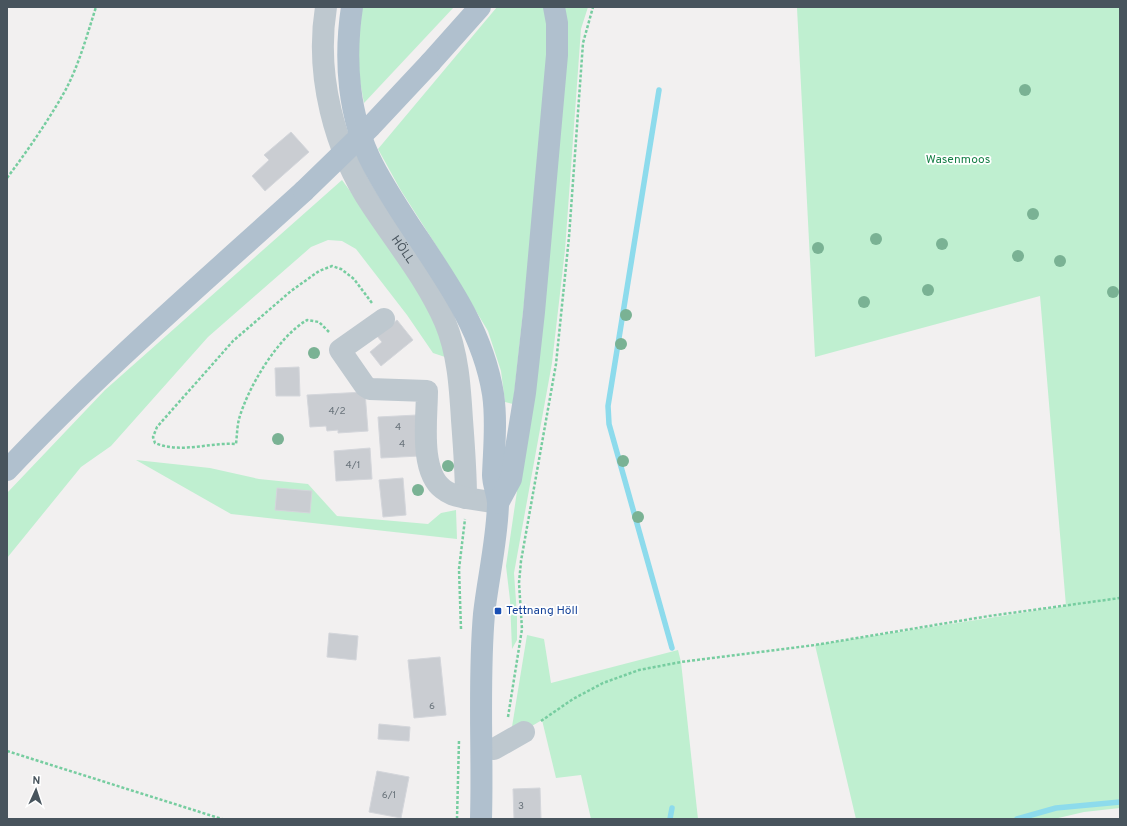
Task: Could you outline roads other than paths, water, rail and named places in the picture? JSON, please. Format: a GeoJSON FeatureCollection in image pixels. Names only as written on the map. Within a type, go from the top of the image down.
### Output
{"type":"FeatureCollection","features":[{"type":"Feature","properties":{"kind":"main road"},"geometry":{"type":"LineString","coordinates":[[352,7],[348,42],[349,76],[359,131],[373,165],[394,202],[454,293],[472,325],[482,352],[493,394],[496,430],[493,478],[498,503],[484,614],[481,819]]}},
{"type":"Feature","properties":{"kind":"main road"},"geometry":{"type":"LineString","coordinates":[[7,470],[45,430],[100,378],[304,191],[371,126],[480,7]]}},
{"type":"Feature","properties":{"kind":"main road"},"geometry":{"type":"LineString","coordinates":[[498,503],[511,479],[525,393],[534,312],[557,55],[557,23],[554,7]]}},
{"type":"Feature","properties":{"kind":"lane","name":"HÖLL"},"geometry":{"type":"LineString","coordinates":[[326,7],[323,41],[327,90],[330,112],[345,156],[356,180],[371,205],[433,300],[445,322],[452,344],[459,384],[466,498]]}},
{"type":"Feature","properties":{"kind":"lane"},"geometry":{"type":"LineString","coordinates":[[384,318],[340,350],[365,386],[370,389],[427,391],[427,462],[432,478],[442,488],[451,494],[498,503]]}},
{"type":"Feature","properties":{"kind":"lane"},"geometry":{"type":"LineString","coordinates":[[482,748],[494,749],[524,732]]}},
{"type":"Feature","properties":{"kind":"waterway"},"geometry":{"type":"LineString","coordinates":[[659,90],[608,406],[609,424],[672,648]]}},
{"type":"Feature","properties":{"kind":"waterway"},"geometry":{"type":"LineString","coordinates":[[1017,819],[1056,808],[1120,802]]}},
{"type":"Feature","properties":{"kind":"waterway"},"geometry":{"type":"LineString","coordinates":[[670,819],[672,808]]}},
{"type":"Feature","properties":{"kind":"place","name":"Tettnang Höll"},"geometry":{"type":"Point","coordinates":[498,611]}},
{"type":"Feature","properties":{"kind":"park label","name":"Wasenmoos"},"geometry":{"type":"Point","coordinates":[958,160]}}]}
